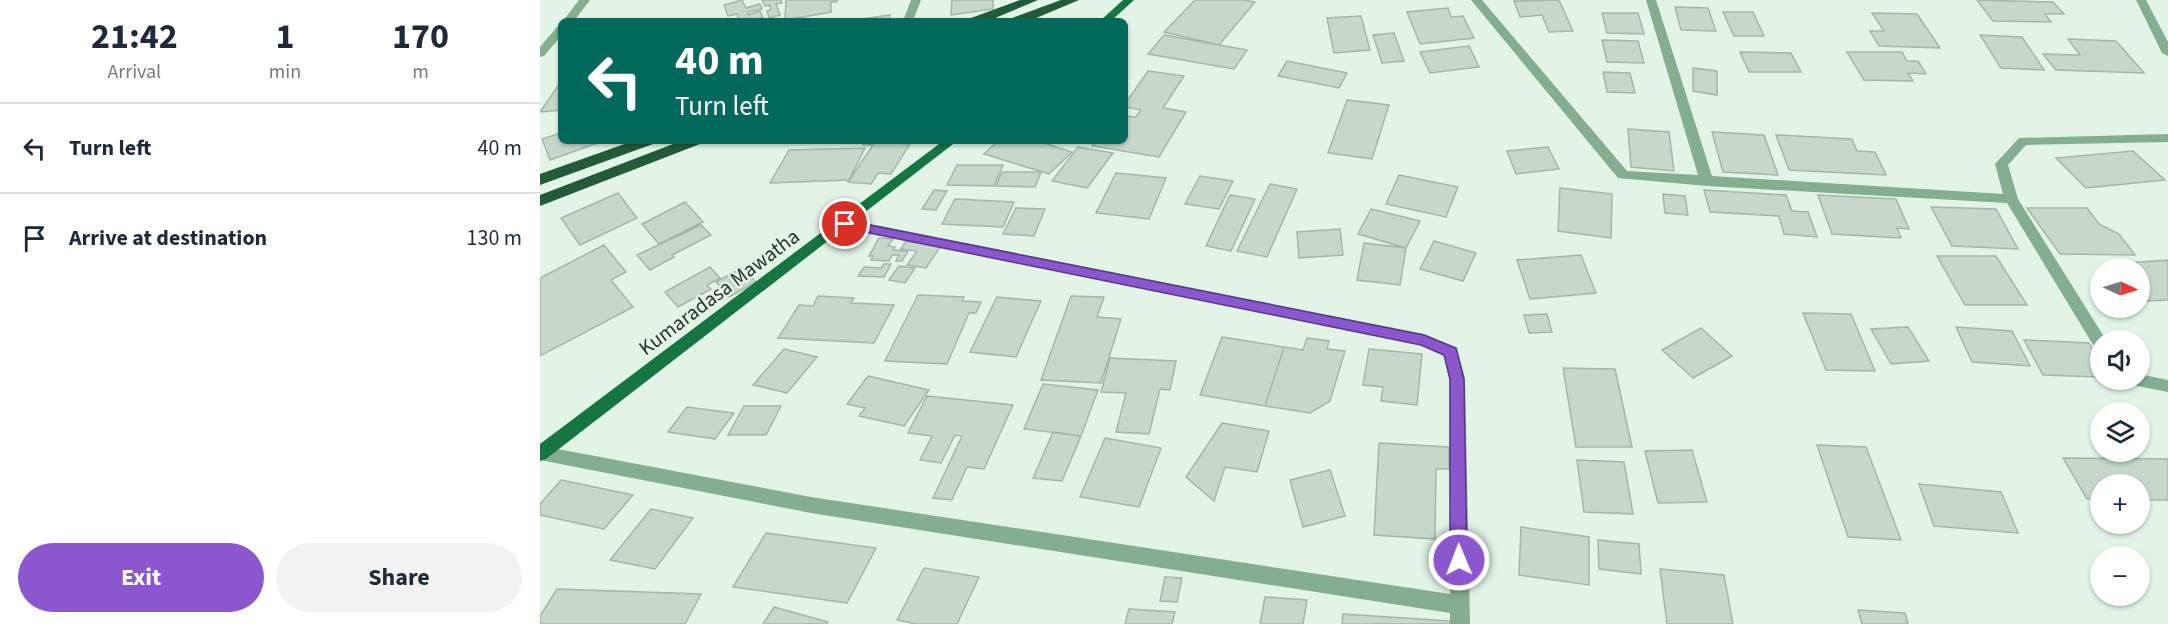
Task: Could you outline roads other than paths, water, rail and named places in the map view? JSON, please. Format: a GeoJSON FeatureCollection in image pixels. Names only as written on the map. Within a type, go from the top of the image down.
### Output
{"type":"FeatureCollection","features":[{"type":"Feature","properties":{"kind":"highway"},"geometry":{"type":"LineString","coordinates":[[984,18],[1032,0]]}},
{"type":"Feature","properties":{"kind":"highway"},"geometry":{"type":"LineString","coordinates":[[1025,18],[1073,0]]}},
{"type":"Feature","properties":{"kind":"highway"},"geometry":{"type":"LineString","coordinates":[[540,180],[640,144]]}},
{"type":"Feature","properties":{"kind":"highway"},"geometry":{"type":"LineString","coordinates":[[540,201],[687,144]]}},
{"type":"Feature","properties":{"kind":"main road"},"geometry":{"type":"LineString","coordinates":[[1108,18],[1129,0]]}},
{"type":"Feature","properties":{"kind":"main road","name":"Kumaradasa Mawatha"},"geometry":{"type":"LineString","coordinates":[[541,453],[845,224],[947,144]]}},
{"type":"Feature","properties":{"kind":"street"},"geometry":{"type":"LineString","coordinates":[[570,18],[585,0]]}},
{"type":"Feature","properties":{"kind":"street"},"geometry":{"type":"LineString","coordinates":[[909,18],[915,0]]}},
{"type":"Feature","properties":{"kind":"street"},"geometry":{"type":"LineString","coordinates":[[1476,0],[1623,175],[1707,182],[2011,199]]}},
{"type":"Feature","properties":{"kind":"street"},"geometry":{"type":"LineString","coordinates":[[1651,0],[1707,182]]}},
{"type":"Feature","properties":{"kind":"street"},"geometry":{"type":"LineString","coordinates":[[2141,0],[2168,53]]}},
{"type":"Feature","properties":{"kind":"street"},"geometry":{"type":"LineString","coordinates":[[540,54],[558,33]]}},
{"type":"Feature","properties":{"kind":"street"},"geometry":{"type":"LineString","coordinates":[[2091,330],[2011,199],[2001,164],[2023,141],[2168,138]]}},
{"type":"Feature","properties":{"kind":"street"},"geometry":{"type":"LineString","coordinates":[[845,224],[1424,340],[1450,352],[1457,379],[1460,624]]}},
{"type":"Feature","properties":{"kind":"street"},"geometry":{"type":"LineString","coordinates":[[2150,382],[2168,386]]}},
{"type":"Feature","properties":{"kind":"street"},"geometry":{"type":"LineString","coordinates":[[541,453],[811,505],[1459,605]]}}]}
